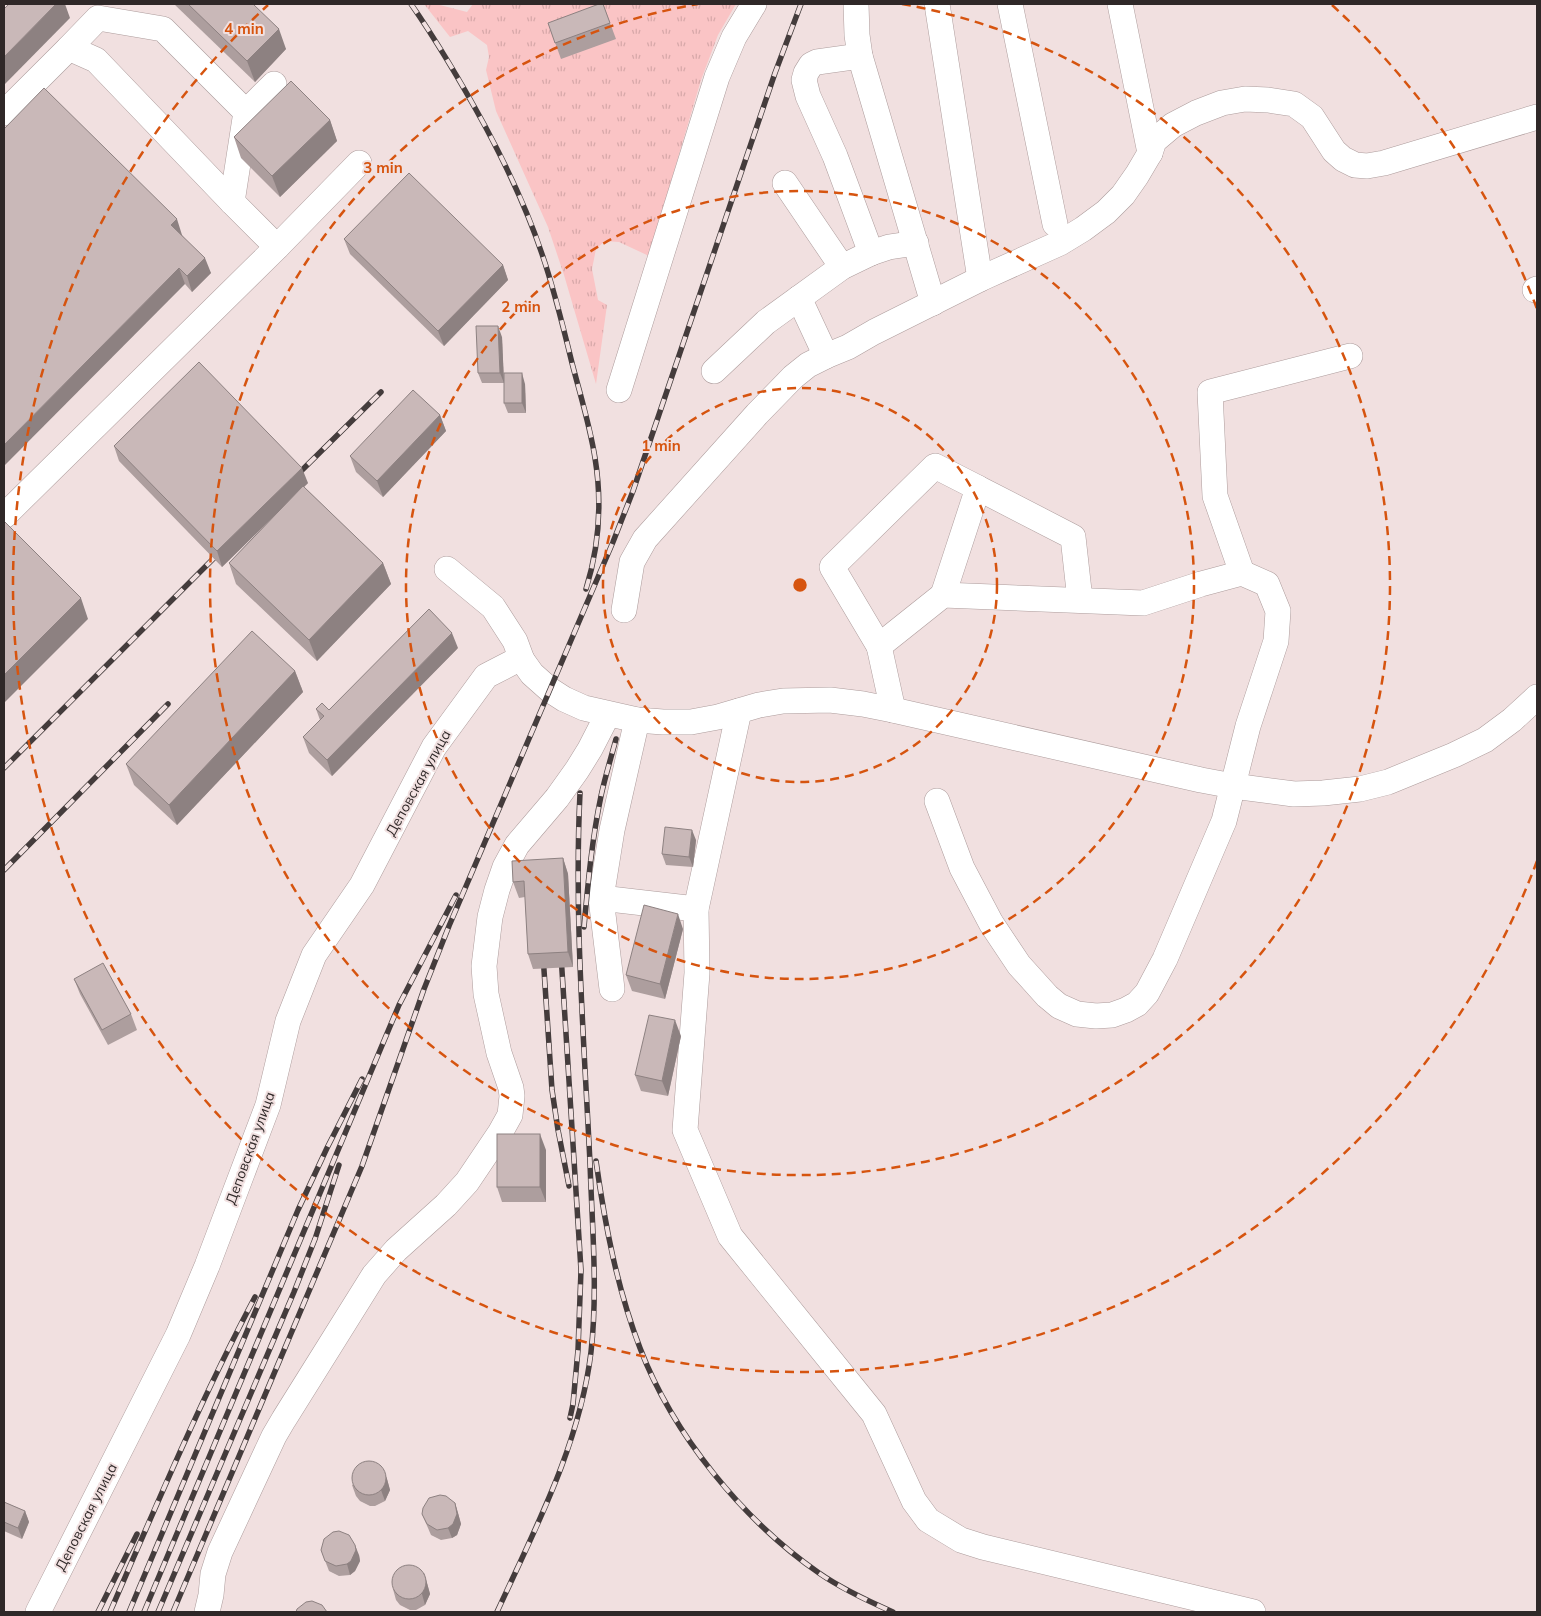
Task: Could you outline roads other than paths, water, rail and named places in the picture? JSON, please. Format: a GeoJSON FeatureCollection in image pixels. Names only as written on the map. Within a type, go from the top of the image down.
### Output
{"type":"FeatureCollection","features":[{"type":"Feature","properties":{"kind":"street"},"geometry":{"type":"LineString","coordinates":[[619,390],[717,77],[734,37],[754,4]]}},
{"type":"Feature","properties":{"kind":"street"},"geometry":{"type":"LineString","coordinates":[[856,4],[860,56],[934,303]]}},
{"type":"Feature","properties":{"kind":"street"},"geometry":{"type":"LineString","coordinates":[[937,4],[980,278]]}},
{"type":"Feature","properties":{"kind":"street"},"geometry":{"type":"LineString","coordinates":[[1010,4],[1055,224]]}},
{"type":"Feature","properties":{"kind":"street"},"geometry":{"type":"LineString","coordinates":[[1120,4],[1150,154]]}},
{"type":"Feature","properties":{"kind":"street"},"geometry":{"type":"LineString","coordinates":[[4,113],[98,18],[163,30],[246,112]]}},
{"type":"Feature","properties":{"kind":"street"},"geometry":{"type":"LineString","coordinates":[[68,48],[96,60],[277,247]]}},
{"type":"Feature","properties":{"kind":"street"},"geometry":{"type":"LineString","coordinates":[[860,56],[817,62],[811,65],[804,80],[808,96],[835,156],[871,253]]}},
{"type":"Feature","properties":{"kind":"street"},"geometry":{"type":"LineString","coordinates":[[232,202],[246,112],[274,84]]}},
{"type":"Feature","properties":{"kind":"street"},"geometry":{"type":"LineString","coordinates":[[624,610],[632,562],[645,538],[778,391],[800,371],[980,278],[1060,243],[1106,212],[1123,195],[1137,175],[1150,154],[1154,141],[1173,126],[1196,113],[1222,103],[1245,99],[1294,104],[1312,117],[1334,151],[1343,159],[1355,165],[1367,166],[1384,163],[1537,117]]}},
{"type":"Feature","properties":{"kind":"street"},"geometry":{"type":"LineString","coordinates":[[4,516],[277,247],[359,163]]}},
{"type":"Feature","properties":{"kind":"street"},"geometry":{"type":"LineString","coordinates":[[785,183],[842,267]]}},
{"type":"Feature","properties":{"kind":"street"},"geometry":{"type":"LineString","coordinates":[[714,371],[766,322],[842,267],[871,253],[889,247],[916,243]]}},
{"type":"Feature","properties":{"kind":"street"},"geometry":{"type":"LineString","coordinates":[[799,298],[826,356]]}},
{"type":"Feature","properties":{"kind":"street"},"geometry":{"type":"LineString","coordinates":[[1242,573],[1215,496],[1210,392],[1350,356]]}},
{"type":"Feature","properties":{"kind":"street"},"geometry":{"type":"LineString","coordinates":[[893,710],[879,646],[832,567],[935,466],[1073,537],[1080,600]]}},
{"type":"Feature","properties":{"kind":"street"},"geometry":{"type":"LineString","coordinates":[[879,646],[943,594],[978,488]]}},
{"type":"Feature","properties":{"kind":"street"},"geometry":{"type":"LineString","coordinates":[[447,569],[493,607],[515,641],[522,660],[532,674],[550,690],[584,708],[637,720],[691,722],[718,717],[739,710],[783,702],[830,700],[893,710],[1233,786],[1294,794],[1360,789],[1388,782],[1485,740],[1512,720],[1537,697]]}},
{"type":"Feature","properties":{"kind":"street"},"geometry":{"type":"LineString","coordinates":[[937,801],[967,880],[995,930],[1019,965],[1047,996],[1059,1006],[1077,1014],[1096,1016],[1112,1015],[1137,1004],[1156,979],[1215,846],[1224,821],[1248,726],[1276,641],[1278,611],[1267,584],[1242,573],[1143,603],[943,594]]}},
{"type":"Feature","properties":{"kind":"street","name":"Деповская улица"},"geometry":{"type":"LineString","coordinates":[[38,1612],[178,1335],[207,1266],[268,1105],[288,1021],[314,955],[362,885],[434,747],[486,676],[515,661],[522,660]]}},
{"type":"Feature","properties":{"kind":"street"},"geometry":{"type":"LineString","coordinates":[[739,710],[696,909],[697,973],[685,1130],[730,1236],[874,1414],[914,1501],[928,1520],[961,1540],[983,1547],[1253,1612]]}},
{"type":"Feature","properties":{"kind":"street"},"geometry":{"type":"LineString","coordinates":[[207,1612],[213,1574],[220,1552],[274,1436],[284,1419],[374,1275],[396,1250],[446,1205],[468,1182],[510,1115],[511,1088],[499,1053],[486,994],[484,966],[490,916],[496,890],[505,867],[517,846],[557,798],[577,770],[608,714]]}},
{"type":"Feature","properties":{"kind":"street"},"geometry":{"type":"LineString","coordinates":[[612,990],[601,898],[612,830],[637,720]]}},
{"type":"Feature","properties":{"kind":"street"},"geometry":{"type":"LineString","coordinates":[[601,898],[696,909]]}},
{"type":"Feature","properties":{"kind":"railway"},"geometry":{"type":"LineString","coordinates":[[411,4],[459,79],[485,126],[516,188],[542,254],[588,422],[597,474],[598,524],[594,557],[586,589]]}},
{"type":"Feature","properties":{"kind":"railway"},"geometry":{"type":"LineString","coordinates":[[173,1612],[362,1166],[424,989],[449,926],[633,491],[775,73],[801,4]]}},
{"type":"Feature","properties":{"kind":"railway"},"geometry":{"type":"LineString","coordinates":[[292,480],[381,392]]}},
{"type":"Feature","properties":{"kind":"railway"},"geometry":{"type":"LineString","coordinates":[[4,768],[223,549]]}},
{"type":"Feature","properties":{"kind":"railway"},"geometry":{"type":"LineString","coordinates":[[4,870],[168,704]]}},
{"type":"Feature","properties":{"kind":"railway"},"geometry":{"type":"LineString","coordinates":[[584,927],[598,812],[616,739]]}},
{"type":"Feature","properties":{"kind":"railway"},"geometry":{"type":"LineString","coordinates":[[497,1612],[541,1518],[566,1453],[577,1420],[591,1352],[594,1258],[579,932],[578,839],[580,793]]}},
{"type":"Feature","properties":{"kind":"railway"},"geometry":{"type":"LineString","coordinates":[[144,1612],[399,1005],[456,895]]}},
{"type":"Feature","properties":{"kind":"railway"},"geometry":{"type":"LineString","coordinates":[[543,955],[552,1090],[569,1186]]}},
{"type":"Feature","properties":{"kind":"railway"},"geometry":{"type":"LineString","coordinates":[[561,955],[581,1270],[578,1350],[570,1418]]}},
{"type":"Feature","properties":{"kind":"railway"},"geometry":{"type":"LineString","coordinates":[[129,1612],[298,1210],[362,1079]]}},
{"type":"Feature","properties":{"kind":"railway"},"geometry":{"type":"LineString","coordinates":[[596,1161],[603,1209],[618,1279],[632,1325],[654,1381],[671,1413],[691,1444],[738,1502],[791,1552],[837,1584],[893,1612]]}},
{"type":"Feature","properties":{"kind":"railway"},"geometry":{"type":"LineString","coordinates":[[158,1612],[294,1292],[315,1239],[339,1165]]}},
{"type":"Feature","properties":{"kind":"railway"},"geometry":{"type":"LineString","coordinates":[[110,1612],[198,1414],[255,1297]]}},
{"type":"Feature","properties":{"kind":"railway"},"geometry":{"type":"LineString","coordinates":[[98,1612],[137,1534]]}}]}
